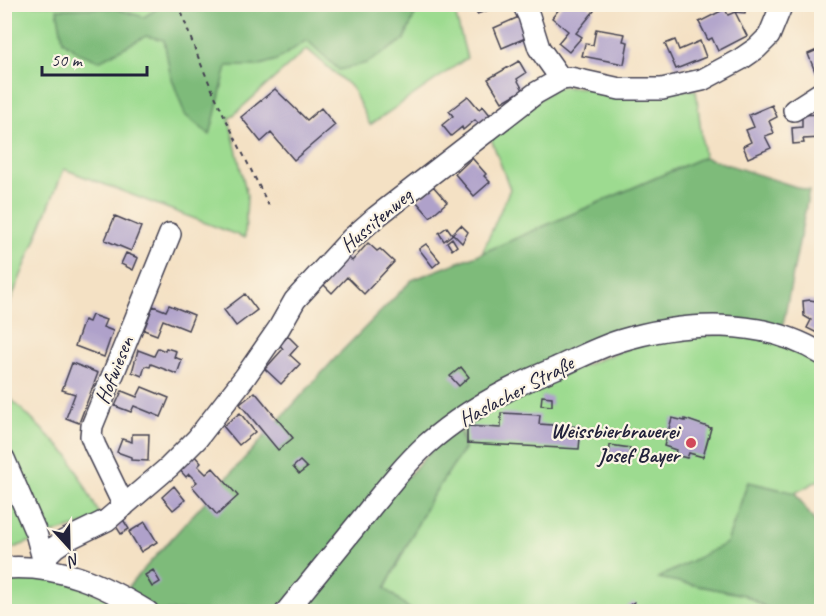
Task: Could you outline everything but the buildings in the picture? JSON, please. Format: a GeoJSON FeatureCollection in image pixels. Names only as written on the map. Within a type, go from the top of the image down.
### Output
{"type":"FeatureCollection","features":[{"type":"Feature","properties":{"kind":"street"},"geometry":{"type":"LineString","coordinates":[[523,4],[530,16],[539,48],[561,79],[584,80],[620,89],[662,89],[702,80],[757,48],[769,36],[782,4]]}},
{"type":"Feature","properties":{"kind":"street","name":"Hussitenweg"},"geometry":{"type":"LineString","coordinates":[[42,564],[64,541],[107,520],[169,467],[197,439],[245,377],[279,328],[295,300],[351,239],[536,93],[561,79]]}},
{"type":"Feature","properties":{"kind":"street"},"geometry":{"type":"LineString","coordinates":[[794,110],[822,92]]}},
{"type":"Feature","properties":{"kind":"street","name":"Hofwiesen"},"geometry":{"type":"LineString","coordinates":[[123,506],[91,436],[92,426],[170,234]]}},
{"type":"Feature","properties":{"kind":"street","name":"Haslacher Straße"},"geometry":{"type":"LineString","coordinates":[[286,612],[398,474],[426,445],[472,410],[539,375],[618,342],[677,328],[748,328],[786,336],[822,354]]}},
{"type":"Feature","properties":{"kind":"street"},"geometry":{"type":"LineString","coordinates":[[4,459],[36,533],[42,564]]}},
{"type":"Feature","properties":{"kind":"street"},"geometry":{"type":"LineString","coordinates":[[4,568],[42,564],[108,588],[148,612]]}},
{"type":"Feature","properties":{"kind":"path"},"geometry":{"type":"LineString","coordinates":[[179,4],[211,88],[270,208]]}},
{"type":"Feature","properties":{"kind":"green space"},"geometry":{"type":"Polygon","coordinates":[[[5,5],[453,5],[467,58],[370,125],[352,88],[307,49],[229,119],[247,195],[245,238],[64,169],[5,315],[5,5]]]}},
{"type":"Feature","properties":{"kind":"green space"},"geometry":{"type":"Polygon","coordinates":[[[163,5],[419,5],[404,40],[367,63],[339,70],[307,40],[277,60],[257,66],[227,66],[210,135],[185,115],[170,73],[164,40],[146,36],[99,61],[79,53],[63,41],[57,9],[112,8],[144,17],[163,5]]]}},
{"type":"Feature","properties":{"kind":"green space"},"geometry":{"type":"Polygon","coordinates":[[[556,87],[696,90],[704,157],[482,253],[510,189],[490,136],[556,87]]]}},
{"type":"Feature","properties":{"kind":"green space"},"geometry":{"type":"Polygon","coordinates":[[[704,157],[809,191],[782,330],[630,336],[456,414],[279,611],[146,611],[122,596],[133,581],[340,353],[412,280],[482,253],[704,157]]]}},
{"type":"Feature","properties":{"kind":"green space"},"geometry":{"type":"Polygon","coordinates":[[[741,333],[821,354],[821,479],[795,493],[748,482],[727,543],[659,578],[745,595],[772,611],[412,611],[385,589],[431,498],[464,449],[462,423],[503,397],[652,339],[741,333]]]}},
{"type":"Feature","properties":{"kind":"green space"},"geometry":{"type":"Polygon","coordinates":[[[4,392],[69,456],[102,519],[5,551],[4,392]]]}},
{"type":"Feature","properties":{"kind":"green space"},"geometry":{"type":"Polygon","coordinates":[[[458,422],[464,449],[431,498],[385,588],[412,611],[293,612],[353,535],[458,422]]]}},
{"type":"Feature","properties":{"kind":"green space"},"geometry":{"type":"Polygon","coordinates":[[[748,482],[795,493],[821,531],[821,611],[772,611],[745,595],[658,578],[727,543],[748,482]]]}},
{"type":"Feature","properties":{"kind":"green space"},"geometry":{"type":"Polygon","coordinates":[[[4,573],[64,580],[140,611],[5,611],[4,573]]]}},
{"type":"Feature","properties":{"kind":"place","name":"Weissbierbrauerei Josef Bayer"},"geometry":{"type":"Point","coordinates":[691,443]}}]}
